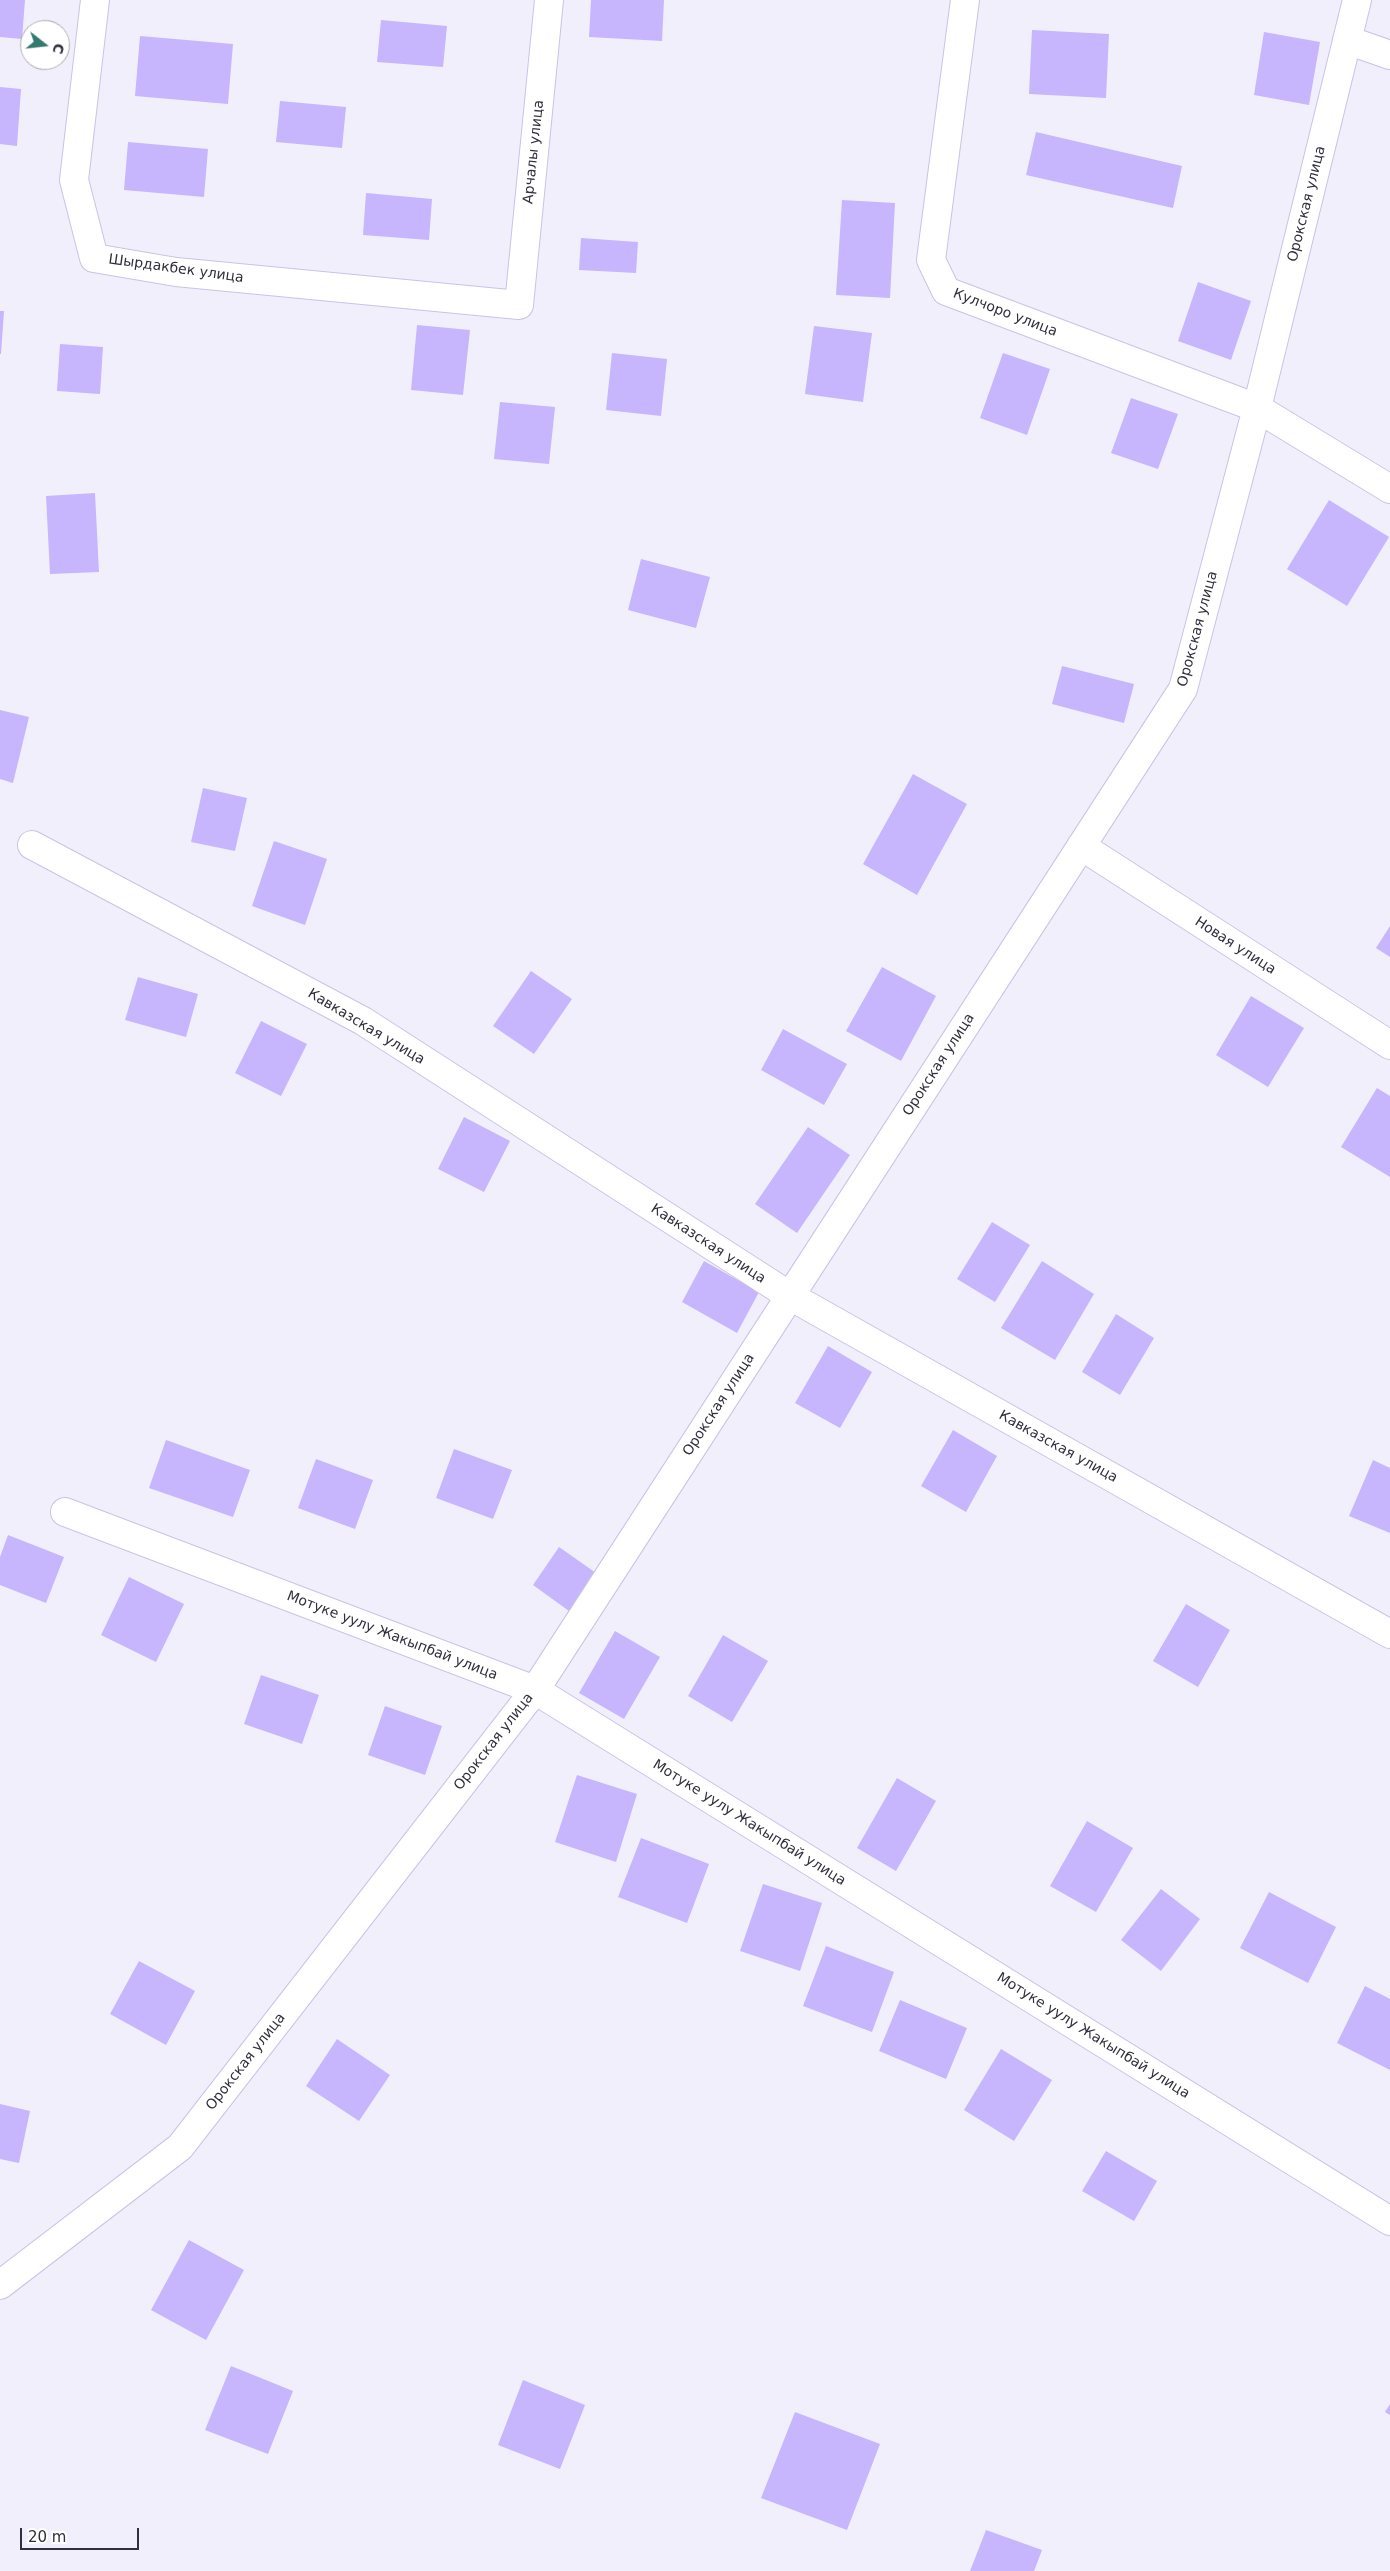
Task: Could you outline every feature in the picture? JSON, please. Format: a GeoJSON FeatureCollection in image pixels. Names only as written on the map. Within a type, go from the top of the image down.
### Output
{"type":"FeatureCollection","features":[{"type":"Feature","properties":{"kind":"street","name":"Шырдакбек улица"},"geometry":{"type":"LineString","coordinates":[[95,0],[74,180],[94,258],[176,272],[519,305]]}},
{"type":"Feature","properties":{"kind":"street","name":"Арчалы улица"},"geometry":{"type":"LineString","coordinates":[[519,305],[549,0]]}},
{"type":"Feature","properties":{"kind":"street","name":"Кулчоро улица"},"geometry":{"type":"LineString","coordinates":[[965,0],[931,260],[946,291],[1257,408]]}},
{"type":"Feature","properties":{"kind":"street","name":"Орокская улица"},"geometry":{"type":"LineString","coordinates":[[0,2285],[180,2147],[535,1690],[1183,689],[1257,408],[1357,0]]}},
{"type":"Feature","properties":{"kind":"street"},"geometry":{"type":"LineString","coordinates":[[1347,40],[1390,55]]}},
{"type":"Feature","properties":{"kind":"street"},"geometry":{"type":"LineString","coordinates":[[1257,408],[1390,489]]}},
{"type":"Feature","properties":{"kind":"street","name":"Кавказская улица"},"geometry":{"type":"LineString","coordinates":[[32,845],[363,1021],[790,1296],[1390,1634]]}},
{"type":"Feature","properties":{"kind":"street","name":"Новая улица"},"geometry":{"type":"LineString","coordinates":[[1081,846],[1390,1045]]}},
{"type":"Feature","properties":{"kind":"street","name":"Мотуке уулу Жакыпбай улица"},"geometry":{"type":"LineString","coordinates":[[64,1512],[535,1690],[1390,2221]]}},
{"type":"Feature","properties":{"kind":"building"},"geometry":{"type":"Polygon","coordinates":[[[0,0],[25,0],[23,20],[20,20],[20,39],[0,37],[0,0]]]}},
{"type":"Feature","properties":{"kind":"building"},"geometry":{"type":"Polygon","coordinates":[[[591,0],[664,0],[662,41],[589,37],[591,0]]]}},
{"type":"Feature","properties":{"kind":"building"},"geometry":{"type":"Polygon","coordinates":[[[381,20],[447,26],[443,67],[377,62],[381,20]]]}},
{"type":"Feature","properties":{"kind":"building"},"geometry":{"type":"Polygon","coordinates":[[[1032,30],[1109,34],[1106,98],[1029,94],[1032,30]]]}},
{"type":"Feature","properties":{"kind":"building"},"geometry":{"type":"Polygon","coordinates":[[[1264,32],[1320,42],[1309,105],[1254,95],[1264,32]]]}},
{"type":"Feature","properties":{"kind":"building"},"geometry":{"type":"Polygon","coordinates":[[[140,36],[233,44],[228,104],[135,96],[140,36]]]}},
{"type":"Feature","properties":{"kind":"building"},"geometry":{"type":"Polygon","coordinates":[[[0,87],[21,89],[17,146],[0,144],[0,87]]]}},
{"type":"Feature","properties":{"kind":"building"},"geometry":{"type":"Polygon","coordinates":[[[280,101],[346,107],[342,148],[276,142],[280,101]]]}},
{"type":"Feature","properties":{"kind":"building"},"geometry":{"type":"Polygon","coordinates":[[[1036,132],[1182,166],[1173,208],[1026,175],[1036,132]]]}},
{"type":"Feature","properties":{"kind":"building"},"geometry":{"type":"Polygon","coordinates":[[[128,142],[208,149],[204,197],[124,190],[128,142]]]}},
{"type":"Feature","properties":{"kind":"building"},"geometry":{"type":"Polygon","coordinates":[[[366,193],[432,199],[429,240],[363,235],[366,193]]]}},
{"type":"Feature","properties":{"kind":"building"},"geometry":{"type":"Polygon","coordinates":[[[842,200],[895,203],[890,298],[836,295],[842,200]]]}},
{"type":"Feature","properties":{"kind":"building"},"geometry":{"type":"Polygon","coordinates":[[[581,238],[638,242],[636,273],[579,270],[581,238]]]}},
{"type":"Feature","properties":{"kind":"building"},"geometry":{"type":"Polygon","coordinates":[[[1198,282],[1251,301],[1231,360],[1178,341],[1198,282]]]}},
{"type":"Feature","properties":{"kind":"building"},"geometry":{"type":"Polygon","coordinates":[[[0,311],[4,311],[1,354],[0,354],[0,311]]]}},
{"type":"Feature","properties":{"kind":"building"},"geometry":{"type":"Polygon","coordinates":[[[417,325],[470,330],[463,395],[411,390],[417,325]]]}},
{"type":"Feature","properties":{"kind":"building"},"geometry":{"type":"Polygon","coordinates":[[[814,326],[872,333],[863,402],[805,394],[814,326]]]}},
{"type":"Feature","properties":{"kind":"building"},"geometry":{"type":"Polygon","coordinates":[[[60,344],[103,347],[100,394],[57,391],[60,344]]]}},
{"type":"Feature","properties":{"kind":"building"},"geometry":{"type":"Polygon","coordinates":[[[612,353],[667,359],[661,416],[606,410],[612,353]]]}},
{"type":"Feature","properties":{"kind":"building"},"geometry":{"type":"Polygon","coordinates":[[[1003,353],[1050,369],[1027,435],[980,418],[1003,353]]]}},
{"type":"Feature","properties":{"kind":"building"},"geometry":{"type":"Polygon","coordinates":[[[1131,398],[1178,414],[1158,469],[1111,453],[1131,398]]]}},
{"type":"Feature","properties":{"kind":"building"},"geometry":{"type":"Polygon","coordinates":[[[500,402],[555,407],[549,464],[494,459],[500,402]]]}},
{"type":"Feature","properties":{"kind":"building"},"geometry":{"type":"Polygon","coordinates":[[[95,493],[99,572],[50,574],[46,496],[95,493]]]}},
{"type":"Feature","properties":{"kind":"building"},"geometry":{"type":"Polygon","coordinates":[[[1329,500],[1389,537],[1347,606],[1287,569],[1329,500]]]}},
{"type":"Feature","properties":{"kind":"building"},"geometry":{"type":"Polygon","coordinates":[[[641,559],[710,577],[696,628],[628,610],[641,559]]]}},
{"type":"Feature","properties":{"kind":"building"},"geometry":{"type":"Polygon","coordinates":[[[1062,666],[1134,684],[1124,723],[1052,704],[1062,666]]]}},
{"type":"Feature","properties":{"kind":"building"},"geometry":{"type":"Polygon","coordinates":[[[0,710],[29,717],[13,783],[0,779],[0,710]]]}},
{"type":"Feature","properties":{"kind":"building"},"geometry":{"type":"Polygon","coordinates":[[[913,774],[967,804],[917,895],[863,864],[913,774]]]}},
{"type":"Feature","properties":{"kind":"building"},"geometry":{"type":"Polygon","coordinates":[[[203,788],[247,798],[235,851],[191,842],[203,788]]]}},
{"type":"Feature","properties":{"kind":"building"},"geometry":{"type":"Polygon","coordinates":[[[274,841],[327,859],[305,925],[252,906],[274,841]]]}},
{"type":"Feature","properties":{"kind":"building"},"geometry":{"type":"Polygon","coordinates":[[[1390,926],[1390,957],[1376,948],[1390,926]]]}},
{"type":"Feature","properties":{"kind":"building"},"geometry":{"type":"Polygon","coordinates":[[[882,967],[936,996],[901,1061],[846,1031],[882,967]]]}},
{"type":"Feature","properties":{"kind":"building"},"geometry":{"type":"Polygon","coordinates":[[[531,971],[572,999],[534,1054],[493,1026],[531,971]]]}},
{"type":"Feature","properties":{"kind":"building"},"geometry":{"type":"Polygon","coordinates":[[[138,977],[198,994],[186,1037],[125,1020],[138,977]]]}},
{"type":"Feature","properties":{"kind":"building"},"geometry":{"type":"Polygon","coordinates":[[[1251,996],[1304,1028],[1268,1087],[1216,1055],[1251,996]]]}},
{"type":"Feature","properties":{"kind":"building"},"geometry":{"type":"Polygon","coordinates":[[[261,1021],[307,1044],[281,1096],[235,1073],[261,1021]]]}},
{"type":"Feature","properties":{"kind":"building"},"geometry":{"type":"Polygon","coordinates":[[[783,1029],[847,1064],[824,1105],[761,1070],[783,1029]]]}},
{"type":"Feature","properties":{"kind":"building"},"geometry":{"type":"Polygon","coordinates":[[[1377,1088],[1390,1096],[1390,1177],[1341,1147],[1377,1088]]]}},
{"type":"Feature","properties":{"kind":"building"},"geometry":{"type":"Polygon","coordinates":[[[464,1117],[510,1141],[484,1192],[438,1169],[464,1117]]]}},
{"type":"Feature","properties":{"kind":"building"},"geometry":{"type":"Polygon","coordinates":[[[808,1127],[850,1155],[797,1233],[755,1204],[808,1127]]]}},
{"type":"Feature","properties":{"kind":"building"},"geometry":{"type":"Polygon","coordinates":[[[992,1222],[1030,1245],[995,1302],[957,1279],[992,1222]]]}},
{"type":"Feature","properties":{"kind":"building"},"geometry":{"type":"Polygon","coordinates":[[[704,1261],[759,1292],[737,1333],[682,1302],[704,1261]]]}},
{"type":"Feature","properties":{"kind":"building"},"geometry":{"type":"Polygon","coordinates":[[[1042,1261],[1094,1294],[1055,1360],[1001,1328],[1042,1261]]]}},
{"type":"Feature","properties":{"kind":"building"},"geometry":{"type":"Polygon","coordinates":[[[1116,1314],[1154,1338],[1120,1395],[1082,1372],[1116,1314]]]}},
{"type":"Feature","properties":{"kind":"building"},"geometry":{"type":"Polygon","coordinates":[[[828,1346],[872,1372],[840,1428],[795,1403],[828,1346]]]}},
{"type":"Feature","properties":{"kind":"building"},"geometry":{"type":"Polygon","coordinates":[[[953,1430],[997,1456],[966,1512],[921,1486],[953,1430]]]}},
{"type":"Feature","properties":{"kind":"building"},"geometry":{"type":"Polygon","coordinates":[[[166,1440],[250,1470],[233,1517],[149,1488],[166,1440]]]}},
{"type":"Feature","properties":{"kind":"building"},"geometry":{"type":"Polygon","coordinates":[[[454,1449],[512,1470],[493,1519],[436,1498],[454,1449]]]}},
{"type":"Feature","properties":{"kind":"building"},"geometry":{"type":"Polygon","coordinates":[[[316,1459],[373,1480],[355,1529],[298,1508],[316,1459]]]}},
{"type":"Feature","properties":{"kind":"building"},"geometry":{"type":"Polygon","coordinates":[[[1373,1460],[1390,1468],[1390,1533],[1349,1516],[1373,1460]]]}},
{"type":"Feature","properties":{"kind":"building"},"geometry":{"type":"Polygon","coordinates":[[[8,1535],[64,1557],[46,1603],[0,1585],[0,1557],[8,1535]]]}},
{"type":"Feature","properties":{"kind":"building"},"geometry":{"type":"Polygon","coordinates":[[[559,1547],[596,1573],[569,1611],[533,1585],[559,1547]]]}},
{"type":"Feature","properties":{"kind":"building"},"geometry":{"type":"Polygon","coordinates":[[[129,1577],[184,1604],[156,1662],[101,1635],[129,1577]]]}},
{"type":"Feature","properties":{"kind":"building"},"geometry":{"type":"Polygon","coordinates":[[[1186,1604],[1230,1630],[1198,1687],[1153,1661],[1186,1604]]]}},
{"type":"Feature","properties":{"kind":"building"},"geometry":{"type":"Polygon","coordinates":[[[615,1631],[660,1657],[624,1719],[579,1693],[615,1631]]]}},
{"type":"Feature","properties":{"kind":"building"},"geometry":{"type":"Polygon","coordinates":[[[723,1635],[768,1661],[732,1722],[688,1696],[723,1635]]]}},
{"type":"Feature","properties":{"kind":"building"},"geometry":{"type":"Polygon","coordinates":[[[261,1675],[319,1695],[302,1744],[244,1724],[261,1675]]]}},
{"type":"Feature","properties":{"kind":"building"},"geometry":{"type":"Polygon","coordinates":[[[385,1706],[442,1726],[425,1775],[368,1755],[385,1706]]]}},
{"type":"Feature","properties":{"kind":"building"},"geometry":{"type":"Polygon","coordinates":[[[577,1775],[637,1794],[616,1862],[555,1842],[577,1775]]]}},
{"type":"Feature","properties":{"kind":"building"},"geometry":{"type":"Polygon","coordinates":[[[897,1778],[936,1801],[896,1871],[857,1848],[897,1778]]]}},
{"type":"Feature","properties":{"kind":"building"},"geometry":{"type":"Polygon","coordinates":[[[1087,1821],[1133,1848],[1096,1912],[1050,1886],[1087,1821]]]}},
{"type":"Feature","properties":{"kind":"building"},"geometry":{"type":"Polygon","coordinates":[[[641,1838],[709,1864],[687,1923],[618,1897],[641,1838]]]}},
{"type":"Feature","properties":{"kind":"building"},"geometry":{"type":"Polygon","coordinates":[[[763,1884],[822,1903],[800,1971],[740,1951],[763,1884]]]}},
{"type":"Feature","properties":{"kind":"building"},"geometry":{"type":"Polygon","coordinates":[[[1161,1889],[1200,1919],[1161,1971],[1121,1940],[1161,1889]]]}},
{"type":"Feature","properties":{"kind":"building"},"geometry":{"type":"Polygon","coordinates":[[[1269,1892],[1336,1927],[1308,1983],[1240,1948],[1269,1892]]]}},
{"type":"Feature","properties":{"kind":"building"},"geometry":{"type":"Polygon","coordinates":[[[826,1946],[894,1972],[872,2032],[803,2006],[826,1946]]]}},
{"type":"Feature","properties":{"kind":"building"},"geometry":{"type":"Polygon","coordinates":[[[139,1961],[195,1991],[166,2045],[110,2014],[139,1961]]]}},
{"type":"Feature","properties":{"kind":"building"},"geometry":{"type":"Polygon","coordinates":[[[1365,1986],[1390,1999],[1390,2070],[1337,2043],[1365,1986]]]}},
{"type":"Feature","properties":{"kind":"building"},"geometry":{"type":"Polygon","coordinates":[[[900,2000],[967,2028],[946,2079],[879,2051],[900,2000]]]}},
{"type":"Feature","properties":{"kind":"building"},"geometry":{"type":"Polygon","coordinates":[[[337,2039],[390,2075],[359,2121],[306,2086],[337,2039]]]}},
{"type":"Feature","properties":{"kind":"building"},"geometry":{"type":"Polygon","coordinates":[[[1001,2049],[1052,2080],[1014,2141],[964,2110],[1001,2049]]]}},
{"type":"Feature","properties":{"kind":"building"},"geometry":{"type":"Polygon","coordinates":[[[0,2104],[30,2111],[19,2163],[0,2159],[0,2104]]]}},
{"type":"Feature","properties":{"kind":"building"},"geometry":{"type":"Polygon","coordinates":[[[1106,2151],[1157,2181],[1134,2221],[1082,2191],[1106,2151]]]}},
{"type":"Feature","properties":{"kind":"building"},"geometry":{"type":"Polygon","coordinates":[[[189,2240],[244,2270],[206,2340],[151,2310],[189,2240]]]}},
{"type":"Feature","properties":{"kind":"building"},"geometry":{"type":"Polygon","coordinates":[[[231,2366],[293,2391],[268,2454],[205,2430],[231,2366]]]}},
{"type":"Feature","properties":{"kind":"building"},"geometry":{"type":"Polygon","coordinates":[[[523,2380],[585,2405],[560,2469],[498,2445],[523,2380]]]}},
{"type":"Feature","properties":{"kind":"building"},"geometry":{"type":"Polygon","coordinates":[[[1390,2404],[1390,2415],[1385,2412],[1390,2404]]]}},
{"type":"Feature","properties":{"kind":"building"},"geometry":{"type":"Polygon","coordinates":[[[795,2412],[880,2444],[847,2530],[761,2498],[795,2412]]]}},
{"type":"Feature","properties":{"kind":"building"},"geometry":{"type":"Polygon","coordinates":[[[986,2530],[1042,2550],[1034,2571],[970,2571],[986,2530]]]}}]}
